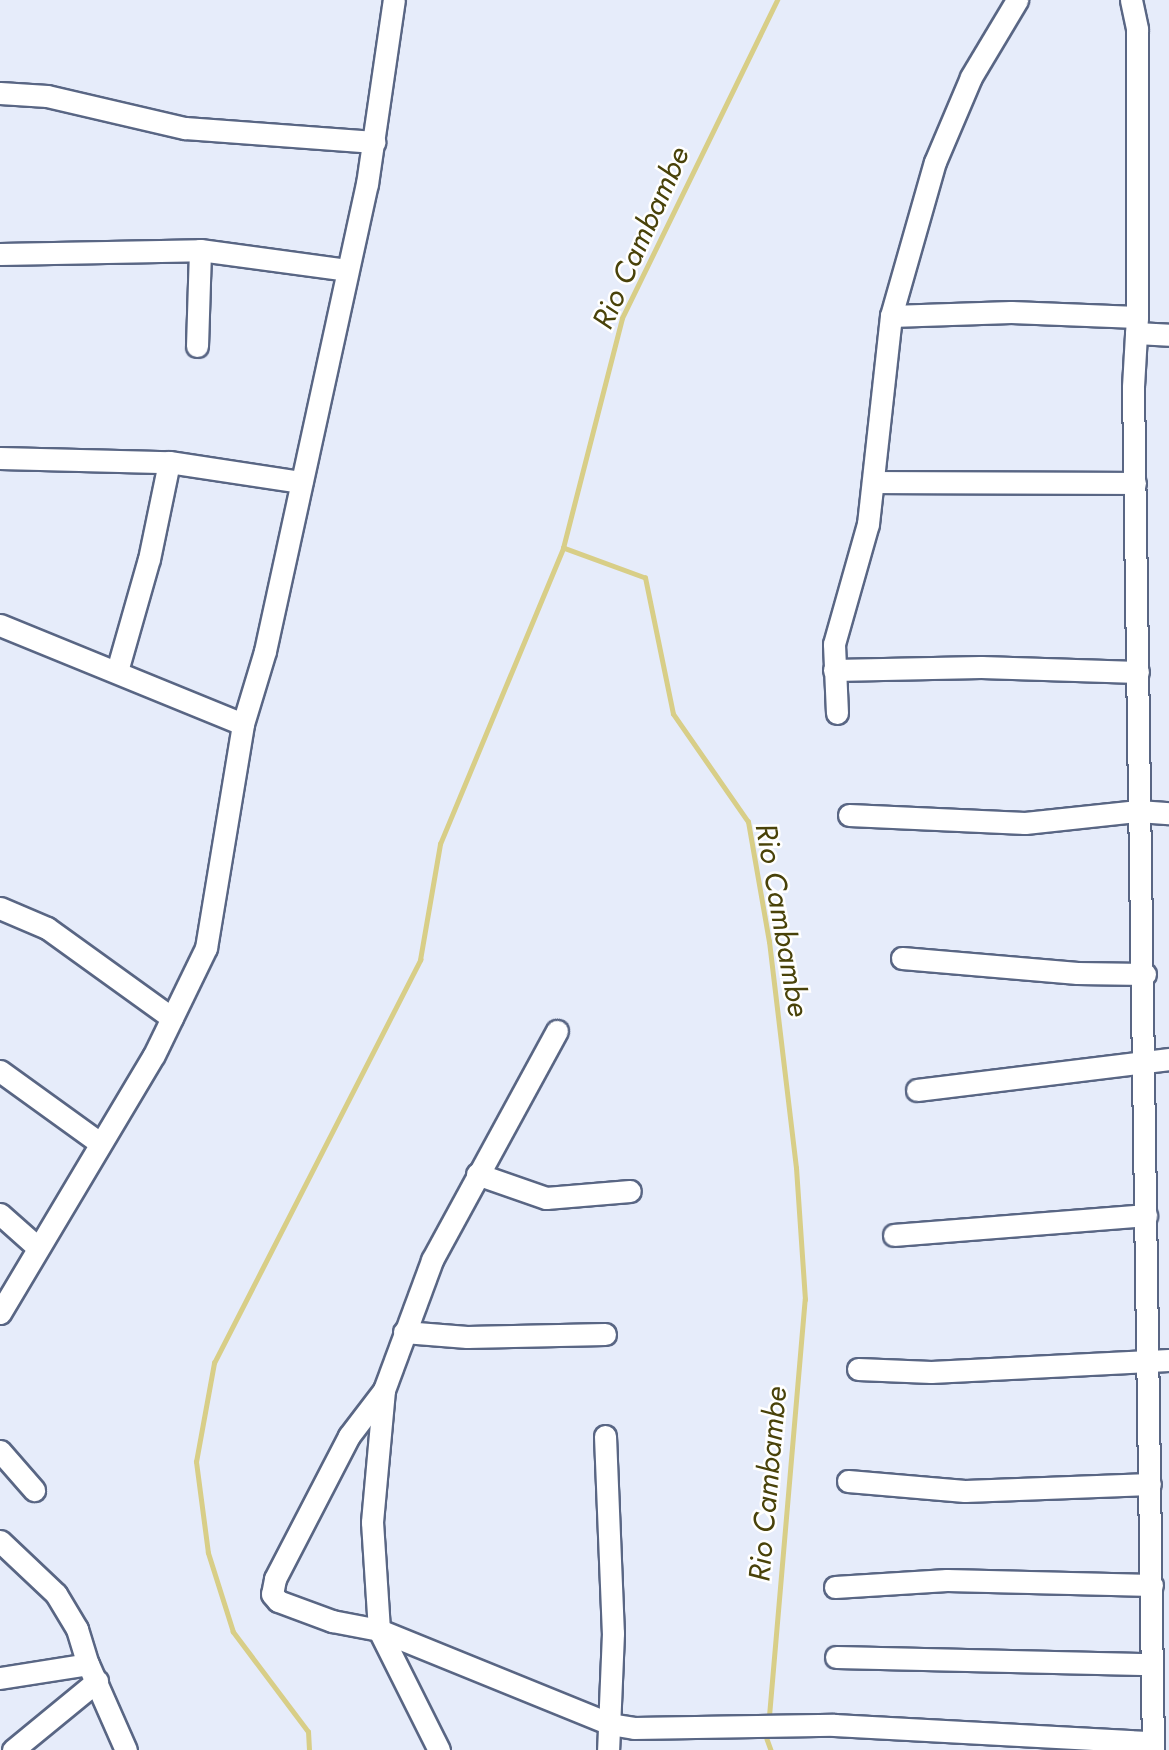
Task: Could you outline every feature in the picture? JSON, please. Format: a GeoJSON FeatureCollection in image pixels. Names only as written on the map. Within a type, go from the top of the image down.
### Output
{"type":"FeatureCollection","features":[{"type":"Feature","properties":{"kind":"street"},"geometry":{"type":"LineString","coordinates":[[0,1313],[36,1246],[100,1143],[172,1018],[206,948],[213,921],[225,811],[243,724],[265,651],[374,142],[394,0]]}},
{"type":"Feature","properties":{"kind":"street"},"geometry":{"type":"LineString","coordinates":[[837,713],[834,670],[838,625],[860,555],[874,482],[891,316],[935,162],[971,77],[1017,0]]}},
{"type":"Feature","properties":{"kind":"street"},"geometry":{"type":"LineString","coordinates":[[384,1390],[349,1436],[275,1579],[272,1594],[278,1601],[323,1618],[379,1630],[610,1724],[634,1728],[834,1725],[1152,1746],[1152,1585],[1160,1547],[1150,1484],[1159,1361],[1146,1215],[1145,974],[1138,811],[1135,483],[1137,29],[1131,0]]}},
{"type":"Feature","properties":{"kind":"street"},"geometry":{"type":"LineString","coordinates":[[0,93],[47,96],[184,128],[374,142]]}},
{"type":"Feature","properties":{"kind":"street"},"geometry":{"type":"LineString","coordinates":[[0,254],[200,250],[347,270]]}},
{"type":"Feature","properties":{"kind":"street"},"geometry":{"type":"LineString","coordinates":[[197,346],[200,250]]}},
{"type":"Feature","properties":{"kind":"street"},"geometry":{"type":"LineString","coordinates":[[891,316],[1011,312],[1136,325],[1169,335]]}},
{"type":"Feature","properties":{"kind":"street"},"geometry":{"type":"LineString","coordinates":[[0,458],[170,462],[302,482]]}},
{"type":"Feature","properties":{"kind":"street"},"geometry":{"type":"LineString","coordinates":[[117,671],[149,559],[170,462]]}},
{"type":"Feature","properties":{"kind":"street"},"geometry":{"type":"LineString","coordinates":[[874,482],[1135,483]]}},
{"type":"Feature","properties":{"kind":"street"},"geometry":{"type":"LineString","coordinates":[[0,625],[243,724]]}},
{"type":"Feature","properties":{"kind":"street"},"geometry":{"type":"LineString","coordinates":[[834,670],[981,667],[1138,672]]}},
{"type":"Feature","properties":{"kind":"street"},"geometry":{"type":"LineString","coordinates":[[849,816],[1025,822],[1138,811],[1169,813]]}},
{"type":"Feature","properties":{"kind":"street"},"geometry":{"type":"LineString","coordinates":[[0,908],[47,928],[172,1018]]}},
{"type":"Feature","properties":{"kind":"street"},"geometry":{"type":"LineString","coordinates":[[902,958],[1077,973],[1145,974]]}},
{"type":"Feature","properties":{"kind":"street"},"geometry":{"type":"LineString","coordinates":[[439,1750],[379,1630],[372,1521],[384,1390],[432,1259],[557,1031]]}},
{"type":"Feature","properties":{"kind":"street"},"geometry":{"type":"LineString","coordinates":[[917,1090],[1048,1077],[1146,1059],[1169,1059]]}},
{"type":"Feature","properties":{"kind":"street"},"geometry":{"type":"LineString","coordinates":[[0,1071],[100,1143]]}},
{"type":"Feature","properties":{"kind":"street"},"geometry":{"type":"LineString","coordinates":[[477,1174],[546,1198],[630,1191]]}},
{"type":"Feature","properties":{"kind":"street"},"geometry":{"type":"LineString","coordinates":[[0,1214],[36,1246]]}},
{"type":"Feature","properties":{"kind":"street"},"geometry":{"type":"LineString","coordinates":[[894,1235],[1146,1215]]}},
{"type":"Feature","properties":{"kind":"street"},"geometry":{"type":"LineString","coordinates":[[404,1332],[467,1337],[605,1334]]}},
{"type":"Feature","properties":{"kind":"street"},"geometry":{"type":"LineString","coordinates":[[858,1369],[943,1371],[1159,1361]]}},
{"type":"Feature","properties":{"kind":"street"},"geometry":{"type":"LineString","coordinates":[[605,1436],[612,1564],[608,1750]]}},
{"type":"Feature","properties":{"kind":"street"},"geometry":{"type":"LineString","coordinates":[[0,1451],[34,1490]]}},
{"type":"Feature","properties":{"kind":"street"},"geometry":{"type":"LineString","coordinates":[[848,1480],[965,1491],[1150,1484]]}},
{"type":"Feature","properties":{"kind":"street"},"geometry":{"type":"LineString","coordinates":[[4,1551],[66,1608],[126,1750]]}},
{"type":"Feature","properties":{"kind":"street"},"geometry":{"type":"LineString","coordinates":[[835,1587],[947,1580],[1152,1585]]}},
{"type":"Feature","properties":{"kind":"street"},"geometry":{"type":"LineString","coordinates":[[836,1657],[1152,1664]]}},
{"type":"Feature","properties":{"kind":"street"},"geometry":{"type":"LineString","coordinates":[[0,1678],[92,1673]]}},
{"type":"Feature","properties":{"kind":"street"},"geometry":{"type":"LineString","coordinates":[[13,1750],[92,1673]]}},
{"type":"Feature","properties":{"kind":"waterway","name":"Rio Cambambe"},"geometry":{"type":"LineString","coordinates":[[769,1716],[805,1300],[796,1168],[769,942],[748,822],[673,714],[645,578],[563,548],[622,318],[777,0]]}},
{"type":"Feature","properties":{"kind":"waterway"},"geometry":{"type":"LineString","coordinates":[[309,1750],[308,1732],[233,1632],[208,1553],[196,1462],[214,1363],[420,960],[440,844],[563,548]]}},
{"type":"Feature","properties":{"kind":"waterway","name":"Rio Cambambe"},"geometry":{"type":"LineString","coordinates":[[767,1739],[771,1750]]}}]}
